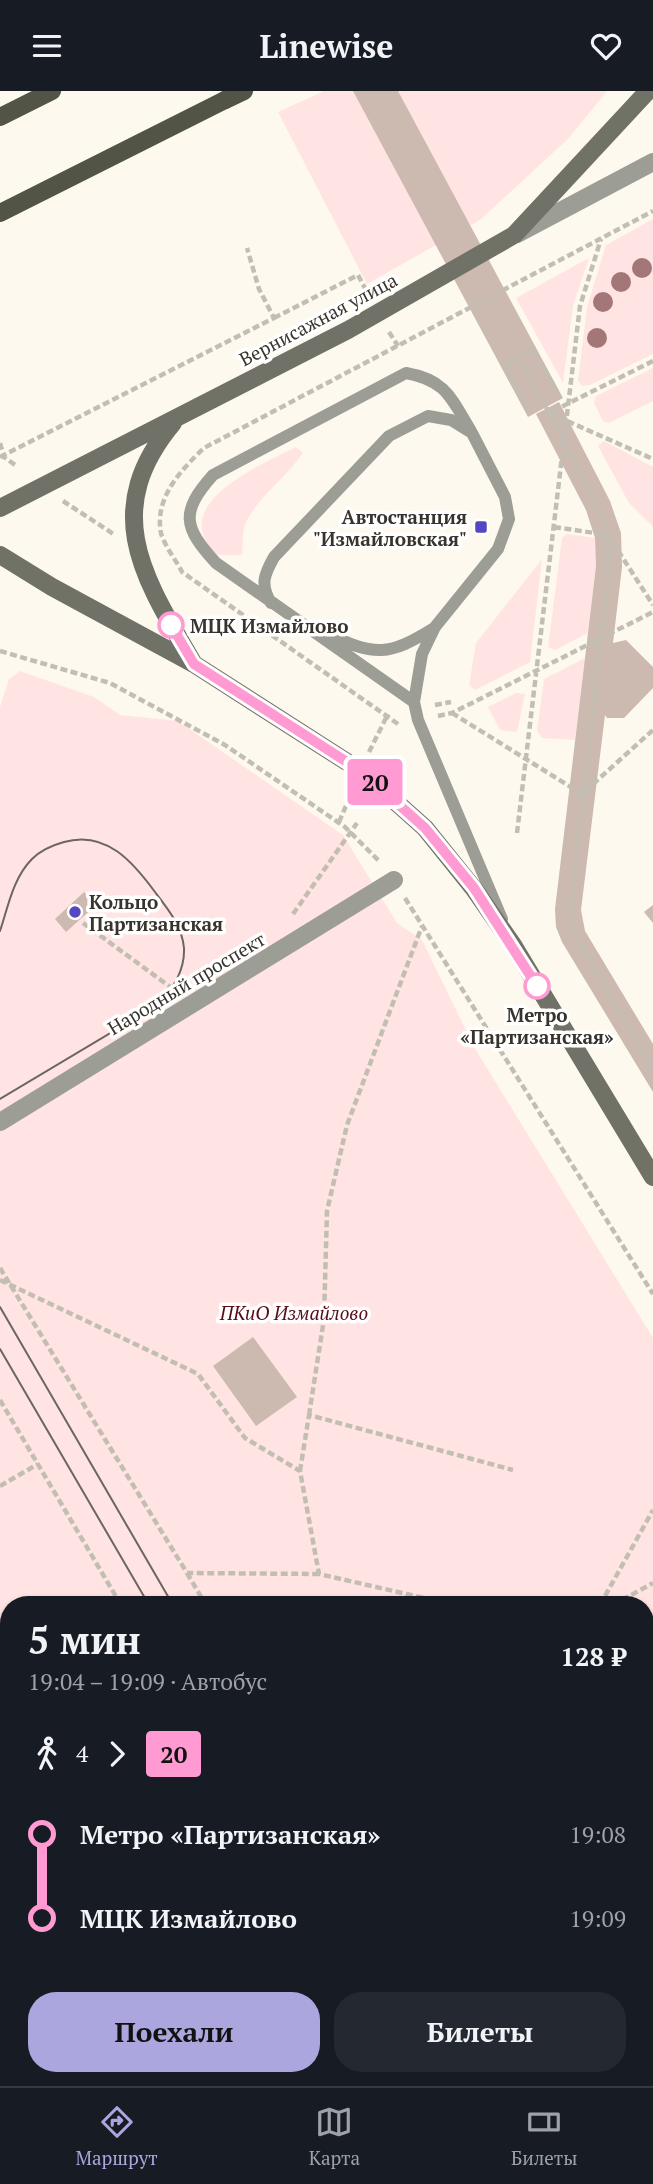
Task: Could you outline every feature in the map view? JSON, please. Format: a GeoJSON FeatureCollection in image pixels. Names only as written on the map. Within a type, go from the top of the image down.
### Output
{"type":"FeatureCollection","features":[{"type":"Feature","properties":{"kind":"main road"},"geometry":{"type":"LineString","coordinates":[[0,117],[52,91]]}},
{"type":"Feature","properties":{"kind":"main road"},"geometry":{"type":"LineString","coordinates":[[0,213],[244,91]]}},
{"type":"Feature","properties":{"kind":"main road"},"geometry":{"type":"LineString","coordinates":[[514,235],[648,91]]}},
{"type":"Feature","properties":{"kind":"main road","name":"Вернисажная улица"},"geometry":{"type":"LineString","coordinates":[[0,508],[348,330],[514,235]]}},
{"type":"Feature","properties":{"kind":"main road"},"geometry":{"type":"LineString","coordinates":[[179,416],[153,447],[139,476],[133,509],[134,535],[149,586],[194,664]]}},
{"type":"Feature","properties":{"kind":"main road"},"geometry":{"type":"LineString","coordinates":[[0,555],[51,587],[194,664],[361,771],[425,828],[474,888],[513,946],[653,1177]]}},
{"type":"Feature","properties":{"kind":"street","name":"Вернисажная улица"},"geometry":{"type":"LineString","coordinates":[[514,235],[653,162]]}},
{"type":"Feature","properties":{"kind":"street","name":"Народный проспект"},"geometry":{"type":"LineString","coordinates":[[0,1122],[394,880]]}},
{"type":"Feature","properties":{"kind":"lane"},"geometry":{"type":"LineString","coordinates":[[415,706],[216,563],[198,543],[188,524],[192,498],[213,475],[406,373],[430,377],[450,397],[505,497],[509,519],[498,549],[435,627],[422,654],[415,706],[513,946]]}},
{"type":"Feature","properties":{"kind":"lane"},"geometry":{"type":"LineString","coordinates":[[271,603],[264,590],[263,576],[274,557],[389,436],[428,416],[451,420],[472,433]]}},
{"type":"Feature","properties":{"kind":"lane"},"geometry":{"type":"LineString","coordinates":[[292,617],[348,644],[376,651],[403,647],[435,627]]}},
{"type":"Feature","properties":{"kind":"path"},"geometry":{"type":"LineString","coordinates":[[204,448],[653,211]]}},
{"type":"Feature","properties":{"kind":"path"},"geometry":{"type":"LineString","coordinates":[[517,833],[580,306],[602,238]]}},
{"type":"Feature","properties":{"kind":"path"},"geometry":{"type":"LineString","coordinates":[[2,457],[274,319],[258,289],[247,249]]}},
{"type":"Feature","properties":{"kind":"path"},"geometry":{"type":"LineString","coordinates":[[528,409],[504,366],[534,350],[558,394]]}},
{"type":"Feature","properties":{"kind":"path"},"geometry":{"type":"LineString","coordinates":[[546,407],[569,402],[653,361]]}},
{"type":"Feature","properties":{"kind":"path"},"geometry":{"type":"LineString","coordinates":[[522,364],[598,506],[608,535],[653,605]]}},
{"type":"Feature","properties":{"kind":"path"},"geometry":{"type":"LineString","coordinates":[[546,407],[653,459]]}},
{"type":"Feature","properties":{"kind":"path"},"geometry":{"type":"LineString","coordinates":[[0,443],[2,457]]}},
{"type":"Feature","properties":{"kind":"path"},"geometry":{"type":"LineString","coordinates":[[2,457],[15,465]]}},
{"type":"Feature","properties":{"kind":"path"},"geometry":{"type":"LineString","coordinates":[[65,502],[116,536]]}},
{"type":"Feature","properties":{"kind":"path"},"geometry":{"type":"LineString","coordinates":[[554,527],[608,535]]}},
{"type":"Feature","properties":{"kind":"path"},"geometry":{"type":"LineString","coordinates":[[162,534],[182,572],[398,725]]}},
{"type":"Feature","properties":{"kind":"path"},"geometry":{"type":"LineString","coordinates":[[608,535],[609,566],[602,638],[569,924],[653,1070]]}},
{"type":"Feature","properties":{"kind":"path"},"geometry":{"type":"LineString","coordinates":[[434,717],[452,713],[653,612]]}},
{"type":"Feature","properties":{"kind":"path"},"geometry":{"type":"LineString","coordinates":[[0,651],[110,683],[225,745],[339,823],[375,855],[394,880],[653,1294]]}},
{"type":"Feature","properties":{"kind":"path"},"geometry":{"type":"LineString","coordinates":[[386,714],[415,706],[451,702]]}},
{"type":"Feature","properties":{"kind":"path"},"geometry":{"type":"LineString","coordinates":[[452,713],[582,795]]}},
{"type":"Feature","properties":{"kind":"path"},"geometry":{"type":"LineString","coordinates":[[339,823],[386,714]]}},
{"type":"Feature","properties":{"kind":"path"},"geometry":{"type":"LineString","coordinates":[[582,795],[653,730]]}},
{"type":"Feature","properties":{"kind":"path"},"geometry":{"type":"LineString","coordinates":[[288,922],[352,834],[357,823]]}},
{"type":"Feature","properties":{"kind":"path"},"geometry":{"type":"LineString","coordinates":[[83,923],[193,1003]]}},
{"type":"Feature","properties":{"kind":"path"},"geometry":{"type":"LineString","coordinates":[[319,1574],[300,1471],[324,1319],[327,1211],[344,1137],[422,925]]}},
{"type":"Feature","properties":{"kind":"path"},"geometry":{"type":"LineString","coordinates":[[0,1268],[3,1281],[201,1596]]}},
{"type":"Feature","properties":{"kind":"path"},"geometry":{"type":"LineString","coordinates":[[3,1281],[198,1374],[245,1438],[300,1471]]}},
{"type":"Feature","properties":{"kind":"path"},"geometry":{"type":"LineString","coordinates":[[0,1400],[116,1596]]}},
{"type":"Feature","properties":{"kind":"path"},"geometry":{"type":"LineString","coordinates":[[309,1415],[513,1470]]}},
{"type":"Feature","properties":{"kind":"path"},"geometry":{"type":"LineString","coordinates":[[0,1486],[38,1464]]}},
{"type":"Feature","properties":{"kind":"path"},"geometry":{"type":"LineString","coordinates":[[605,1596],[653,1510]]}},
{"type":"Feature","properties":{"kind":"path"},"geometry":{"type":"LineString","coordinates":[[187,1573],[319,1574],[416,1596]]}},
{"type":"Feature","properties":{"kind":"path"},"geometry":{"type":"LineString","coordinates":[[629,1596],[653,1583]]}},
{"type":"Feature","properties":{"kind":"green space"},"geometry":{"type":"Polygon","coordinates":[[[324,91],[607,91],[569,138],[480,220],[367,284],[278,112],[324,91]]]}},
{"type":"Feature","properties":{"kind":"green space"},"geometry":{"type":"Polygon","coordinates":[[[653,219],[653,354],[590,385],[582,386],[578,381],[587,307],[606,245],[653,219]]]}},
{"type":"Feature","properties":{"kind":"green space"},"geometry":{"type":"Polygon","coordinates":[[[589,258],[573,306],[563,383],[516,298],[589,258]]]}},
{"type":"Feature","properties":{"kind":"green space"},"geometry":{"type":"Polygon","coordinates":[[[653,368],[653,401],[609,423],[603,421],[594,403],[596,396],[653,368]]]}},
{"type":"Feature","properties":{"kind":"green space"},"geometry":{"type":"Polygon","coordinates":[[[604,441],[653,467],[653,527],[629,503],[598,446],[604,441]]]}},
{"type":"Feature","properties":{"kind":"green space"},"geometry":{"type":"Polygon","coordinates":[[[296,447],[303,453],[258,503],[246,522],[242,555],[217,555],[204,537],[202,519],[210,503],[242,475],[296,447]]]}},
{"type":"Feature","properties":{"kind":"green space"},"geometry":{"type":"Polygon","coordinates":[[[567,534],[595,538],[596,566],[588,633],[555,650],[548,647],[562,538],[567,534]]]}},
{"type":"Feature","properties":{"kind":"green space"},"geometry":{"type":"Polygon","coordinates":[[[542,559],[530,662],[475,690],[469,685],[476,643],[542,559]]]}},
{"type":"Feature","properties":{"kind":"green space"},"geometry":{"type":"Polygon","coordinates":[[[585,658],[575,740],[542,738],[537,731],[544,679],[585,658]]]}},
{"type":"Feature","properties":{"kind":"green space","name":"ПКиО Измайлово"},"geometry":{"type":"Polygon","coordinates":[[[20,671],[94,697],[120,715],[178,721],[343,835],[397,923],[422,940],[474,1047],[653,1338],[653,1596],[0,1596],[0,707],[9,679],[20,671]]]}},
{"type":"Feature","properties":{"kind":"green space"},"geometry":{"type":"Polygon","coordinates":[[[516,693],[525,694],[517,732],[500,730],[488,707],[516,693]]]}},
{"type":"Feature","properties":{"kind":"building"},"geometry":{"type":"Polygon","coordinates":[[[353,91],[398,91],[563,398],[528,417],[353,91]]]}},
{"type":"Feature","properties":{"kind":"building"},"geometry":{"type":"Polygon","coordinates":[[[559,402],[610,501],[621,533],[622,567],[613,643],[626,640],[653,667],[653,688],[624,718],[607,718],[605,715],[581,910],[585,931],[653,1044],[653,1092],[562,942],[556,927],[555,909],[596,566],[595,538],[586,510],[536,414],[559,402]]]}},
{"type":"Feature","properties":{"kind":"building","name":"Кольцо Партизанская"},"geometry":{"type":"Polygon","coordinates":[[[84,892],[96,905],[66,932],[55,919],[84,892]]]}},
{"type":"Feature","properties":{"kind":"building"},"geometry":{"type":"Polygon","coordinates":[[[653,905],[653,923],[644,912],[653,905]]]}},
{"type":"Feature","properties":{"kind":"building"},"geometry":{"type":"Polygon","coordinates":[[[253,1337],[297,1397],[256,1426],[213,1366],[253,1337]]]}},
{"type":"Feature","properties":{"kind":"tram line"},"geometry":{"type":"LineString","coordinates":[[0,931],[16,884],[25,867],[43,850],[79,839],[105,845],[128,860],[174,918],[184,948],[177,979],[159,1004],[0,1099]]}},
{"type":"Feature","properties":{"kind":"tram line"},"geometry":{"type":"LineString","coordinates":[[0,1307],[168,1596]]}},
{"type":"Feature","properties":{"kind":"tram line"},"geometry":{"type":"LineString","coordinates":[[0,1349],[144,1596]]}},
{"type":"Feature","properties":{"kind":"bus line","name":"20"},"geometry":{"type":"LineString","coordinates":[[171,625],[194,664],[361,771],[425,828],[474,888],[537,986]]}},
{"type":"Feature","properties":{"kind":"place","name":"Автостанция \"Измайловская\""},"geometry":{"type":"Point","coordinates":[481,527]}},
{"type":"Feature","properties":{"kind":"place","name":"МЦК Измайлово"},"geometry":{"type":"Point","coordinates":[171,625]}},
{"type":"Feature","properties":{"kind":"place","name":"Кольцо Партизанская"},"geometry":{"type":"Point","coordinates":[75,912]}},
{"type":"Feature","properties":{"kind":"place","name":"Метро «Партизанская»"},"geometry":{"type":"Point","coordinates":[537,986]}}]}
